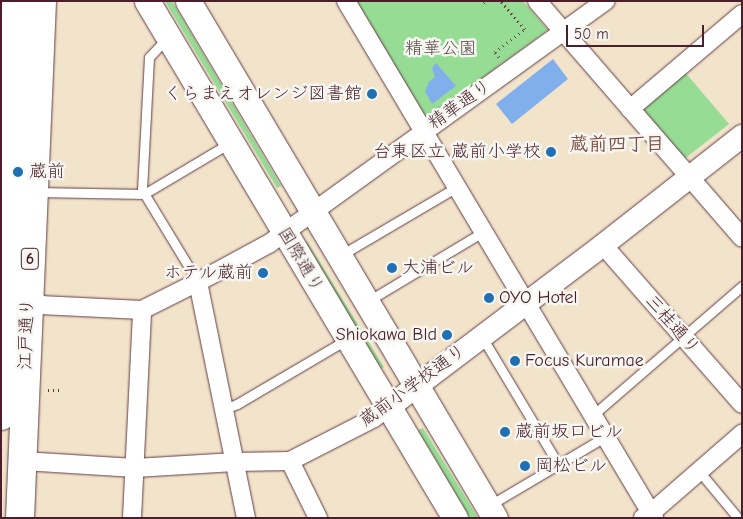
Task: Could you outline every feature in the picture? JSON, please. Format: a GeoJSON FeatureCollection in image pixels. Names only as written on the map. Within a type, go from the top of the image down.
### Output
{"type":"FeatureCollection","features":[{"type":"Feature","properties":{"kind":"highway","name":"江戸通り"},"geometry":{"type":"LineString","coordinates":[[16,1],[7,118],[12,291],[22,461],[20,518]]}},
{"type":"Feature","properties":{"kind":"highway","name":"江戸通り"},"geometry":{"type":"LineString","coordinates":[[1,416],[12,291],[33,192],[42,1]]}},
{"type":"Feature","properties":{"kind":"main road","name":"国際通り"},"geometry":{"type":"LineString","coordinates":[[147,1],[455,518]]}},
{"type":"Feature","properties":{"kind":"main road"},"geometry":{"type":"LineString","coordinates":[[189,2],[492,512]]}},
{"type":"Feature","properties":{"kind":"street"},"geometry":{"type":"LineString","coordinates":[[346,1],[525,304],[594,415],[649,516],[742,434]]}},
{"type":"Feature","properties":{"kind":"street"},"geometry":{"type":"LineString","coordinates":[[536,1],[742,238]]}},
{"type":"Feature","properties":{"kind":"street","name":"精華通り"},"geometry":{"type":"LineString","coordinates":[[142,310],[198,282],[284,233],[423,131],[606,1]]}},
{"type":"Feature","properties":{"kind":"street"},"geometry":{"type":"LineString","coordinates":[[630,108],[742,14]]}},
{"type":"Feature","properties":{"kind":"street","name":"蔵前小学校通り"},"geometry":{"type":"LineString","coordinates":[[22,461],[135,468],[290,461],[374,418],[603,245],[742,136]]}},
{"type":"Feature","properties":{"kind":"street","name":"三桂通り"},"geometry":{"type":"LineString","coordinates":[[603,245],[742,404]]}},
{"type":"Feature","properties":{"kind":"street"},"geometry":{"type":"LineString","coordinates":[[198,282],[246,518]]}},
{"type":"Feature","properties":{"kind":"street"},"geometry":{"type":"LineString","coordinates":[[12,291],[40,305],[142,310],[132,518]]}},
{"type":"Feature","properties":{"kind":"street"},"geometry":{"type":"LineString","coordinates":[[290,461],[318,518]]}},
{"type":"Feature","properties":{"kind":"lane"},"geometry":{"type":"LineString","coordinates":[[168,37],[149,57],[142,190],[198,282]]}},
{"type":"Feature","properties":{"kind":"lane"},"geometry":{"type":"LineString","coordinates":[[33,192],[144,194],[231,143]]}},
{"type":"Feature","properties":{"kind":"lane"},"geometry":{"type":"LineString","coordinates":[[341,256],[457,187]]}},
{"type":"Feature","properties":{"kind":"lane"},"geometry":{"type":"LineString","coordinates":[[368,301],[483,232]]}},
{"type":"Feature","properties":{"kind":"lane"},"geometry":{"type":"LineString","coordinates":[[594,415],[742,286]]}},
{"type":"Feature","properties":{"kind":"lane"},"geometry":{"type":"LineString","coordinates":[[482,337],[558,464]]}},
{"type":"Feature","properties":{"kind":"lane"},"geometry":{"type":"LineString","coordinates":[[224,409],[237,404],[348,339]]}},
{"type":"Feature","properties":{"kind":"lane"},"geometry":{"type":"LineString","coordinates":[[492,512],[558,464],[606,436]]}},
{"type":"Feature","properties":{"kind":"lane"},"geometry":{"type":"LineString","coordinates":[[699,472],[738,518]]}},
{"type":"Feature","properties":{"kind":"path"},"geometry":{"type":"LineString","coordinates":[[495,52],[526,29],[501,1]]}},
{"type":"Feature","properties":{"kind":"path"},"geometry":{"type":"LineString","coordinates":[[44,390],[62,390]]}},
{"type":"Feature","properties":{"kind":"green space"},"geometry":{"type":"Polygon","coordinates":[[[165,1],[172,1],[281,186],[277,188],[165,1]]]}},
{"type":"Feature","properties":{"kind":"green space","name":"精華公園"},"geometry":{"type":"Polygon","coordinates":[[[356,1],[523,1],[548,30],[426,119],[356,1]]]}},
{"type":"Feature","properties":{"kind":"green space"},"geometry":{"type":"Polygon","coordinates":[[[684,71],[729,124],[683,160],[638,107],[684,71]]]}},
{"type":"Feature","properties":{"kind":"green space"},"geometry":{"type":"Polygon","coordinates":[[[306,242],[384,367],[381,369],[306,242]]]}},
{"type":"Feature","properties":{"kind":"green space"},"geometry":{"type":"Polygon","coordinates":[[[423,428],[478,518],[470,518],[418,430],[423,428]]]}},
{"type":"Feature","properties":{"kind":"water"},"geometry":{"type":"Polygon","coordinates":[[[553,59],[568,79],[512,124],[496,104],[553,59]]]}},
{"type":"Feature","properties":{"kind":"water"},"geometry":{"type":"Polygon","coordinates":[[[436,63],[456,86],[432,104],[425,91],[429,82],[435,77],[432,68],[436,63]]]}},
{"type":"Feature","properties":{"kind":"place","name":"くらまえオレンジ図書館"},"geometry":{"type":"Point","coordinates":[372,94]}},
{"type":"Feature","properties":{"kind":"place","name":"台東区立 蔵前小学校"},"geometry":{"type":"Point","coordinates":[551,152]}},
{"type":"Feature","properties":{"kind":"place","name":"蔵前"},"geometry":{"type":"Point","coordinates":[18,172]}},
{"type":"Feature","properties":{"kind":"place","name":"大浦ビル"},"geometry":{"type":"Point","coordinates":[392,268]}},
{"type":"Feature","properties":{"kind":"place","name":"ホテル蔵前"},"geometry":{"type":"Point","coordinates":[263,273]}},
{"type":"Feature","properties":{"kind":"place","name":"OYO Hotel"},"geometry":{"type":"Point","coordinates":[489,298]}},
{"type":"Feature","properties":{"kind":"place","name":"Shiokawa Bld"},"geometry":{"type":"Point","coordinates":[447,335]}},
{"type":"Feature","properties":{"kind":"place","name":"Focus Kuramae"},"geometry":{"type":"Point","coordinates":[515,361]}},
{"type":"Feature","properties":{"kind":"place","name":"蔵前坂口ビル"},"geometry":{"type":"Point","coordinates":[505,432]}},
{"type":"Feature","properties":{"kind":"place","name":"岡松ビル"},"geometry":{"type":"Point","coordinates":[525,466]}},
{"type":"Feature","properties":{"kind":"district","name":"蔵前四丁目"},"geometry":{"type":"Point","coordinates":[617,145]}}]}
